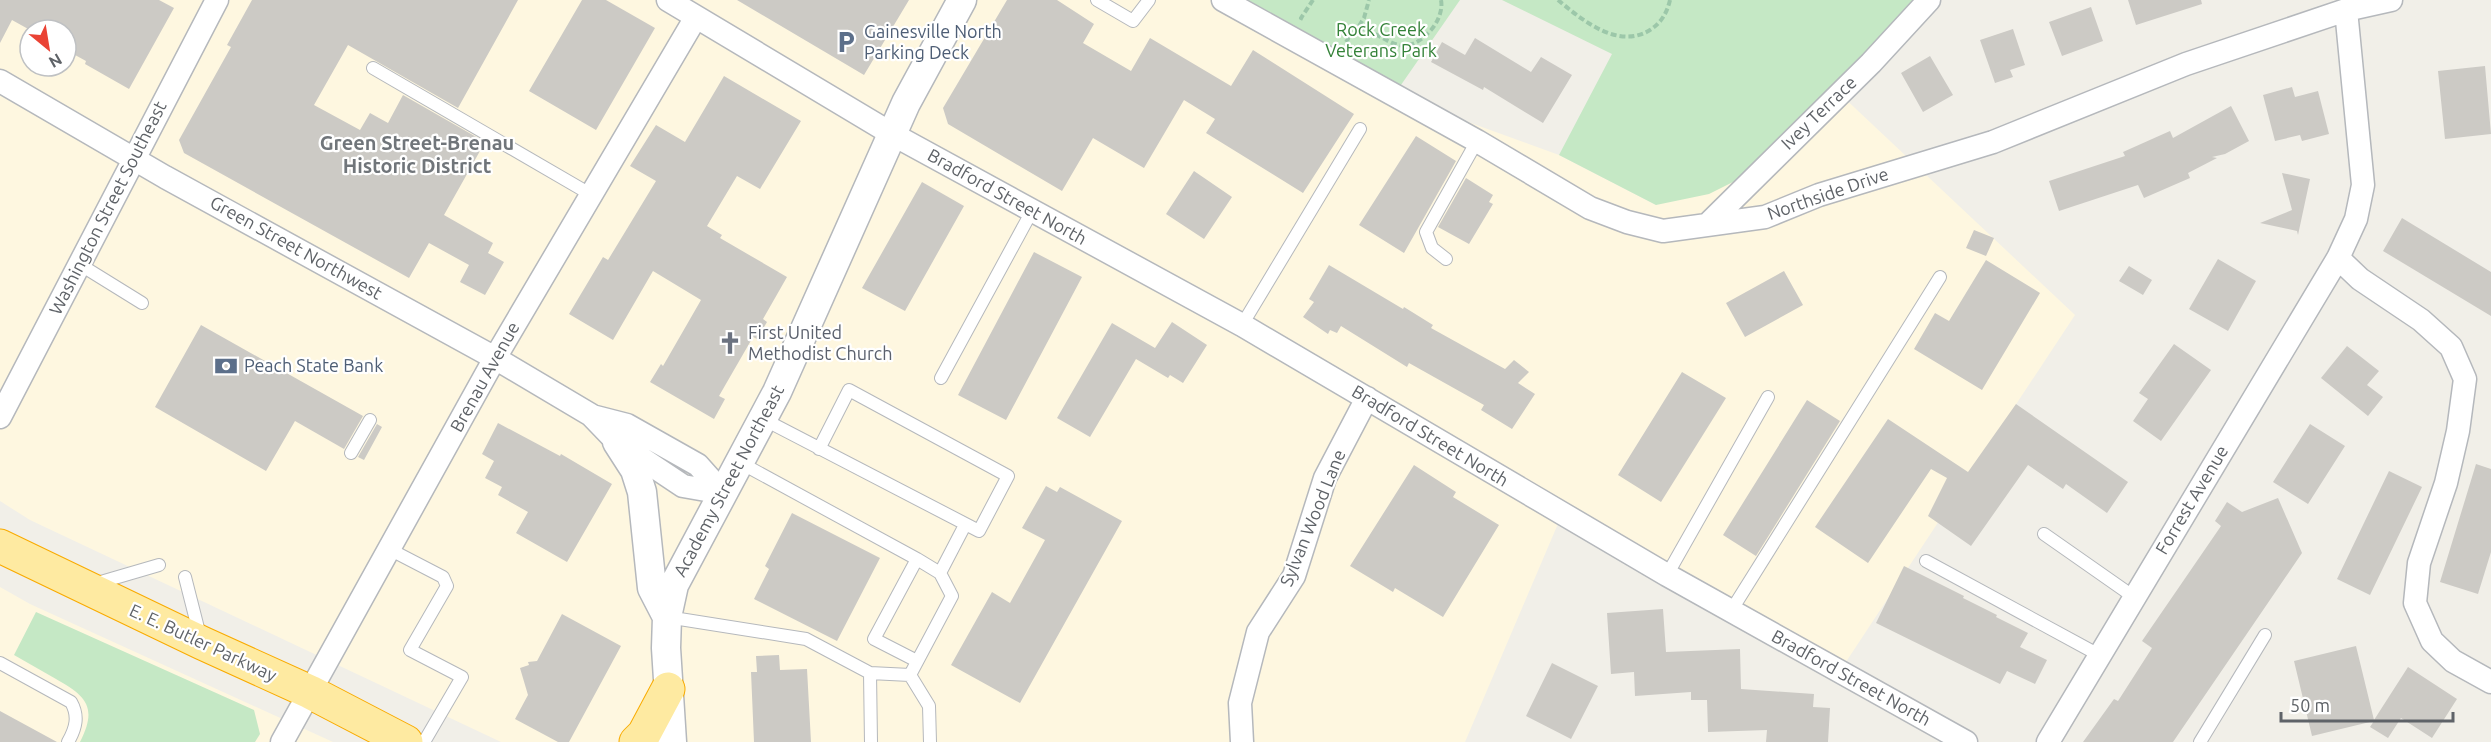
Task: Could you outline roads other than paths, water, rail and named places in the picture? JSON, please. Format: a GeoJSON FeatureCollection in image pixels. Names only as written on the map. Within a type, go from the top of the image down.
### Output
{"type":"FeatureCollection","features":[{"type":"Feature","properties":{"kind":"highway","name":"E. E. Butler Parkway"},"geometry":{"type":"LineString","coordinates":[[0,546],[310,692],[406,742]]}},
{"type":"Feature","properties":{"kind":"highway"},"geometry":{"type":"LineString","coordinates":[[636,742],[644,734],[668,689]]}},
{"type":"Feature","properties":{"kind":"street","name":"Washington Street Southeast"},"geometry":{"type":"LineString","coordinates":[[0,417],[217,0]]}},
{"type":"Feature","properties":{"kind":"street","name":"Bradford Street North"},"geometry":{"type":"LineString","coordinates":[[668,0],[892,134],[1242,325],[1666,575],[1966,742]]}},
{"type":"Feature","properties":{"kind":"street","name":"Academy Street Northeast"},"geometry":{"type":"LineString","coordinates":[[672,742],[668,689],[667,617],[675,585],[777,392],[906,103],[963,0]]}},
{"type":"Feature","properties":{"kind":"street","name":"Northside Drive"},"geometry":{"type":"LineString","coordinates":[[1223,0],[1477,141],[1590,208],[1627,222],[1663,231],[1764,217],[1819,195],[1993,142],[2186,64],[2346,10],[2391,0]]}},
{"type":"Feature","properties":{"kind":"street","name":"Ivey Terrace"},"geometry":{"type":"LineString","coordinates":[[1708,224],[1871,63],[1929,0]]}},
{"type":"Feature","properties":{"kind":"street","name":"Forrest Avenue"},"geometry":{"type":"LineString","coordinates":[[2048,742],[2338,258],[2356,219],[2363,185],[2346,10]]}},
{"type":"Feature","properties":{"kind":"street","name":"Brenau Avenue"},"geometry":{"type":"LineString","coordinates":[[282,742],[495,358],[696,17]]}},
{"type":"Feature","properties":{"kind":"street","name":"Green Street Northwest"},"geometry":{"type":"LineString","coordinates":[[0,81],[165,177],[495,358],[591,415],[627,425],[698,465],[723,493]]}},
{"type":"Feature","properties":{"kind":"street"},"geometry":{"type":"LineString","coordinates":[[2338,258],[2360,279],[2421,320],[2451,346],[2464,379],[2458,431],[2446,483],[2419,563],[2415,603],[2432,641],[2453,661],[2491,682]]}},
{"type":"Feature","properties":{"kind":"street","name":"Sylvan Wood Lane"},"geometry":{"type":"LineString","coordinates":[[1242,742],[1240,703],[1258,632],[1294,576],[1325,478],[1367,398]]}},
{"type":"Feature","properties":{"kind":"street","name":"Green Street Northwest"},"geometry":{"type":"LineString","coordinates":[[591,415],[617,442],[683,486],[723,493]]}},
{"type":"Feature","properties":{"kind":"street"},"geometry":{"type":"LineString","coordinates":[[617,442],[635,470],[642,492],[652,588],[667,617]]}},
{"type":"Feature","properties":{"kind":"lane"},"geometry":{"type":"LineString","coordinates":[[1097,0],[1133,21],[1149,0]]}},
{"type":"Feature","properties":{"kind":"lane"},"geometry":{"type":"LineString","coordinates":[[373,68],[590,194]]}},
{"type":"Feature","properties":{"kind":"lane"},"geometry":{"type":"LineString","coordinates":[[1242,325],[1360,129]]}},
{"type":"Feature","properties":{"kind":"lane"},"geometry":{"type":"LineString","coordinates":[[1446,259],[1432,248],[1426,232],[1477,141]]}},
{"type":"Feature","properties":{"kind":"lane"},"geometry":{"type":"LineString","coordinates":[[941,378],[1032,211]]}},
{"type":"Feature","properties":{"kind":"lane"},"geometry":{"type":"LineString","coordinates":[[79,264],[142,303]]}},
{"type":"Feature","properties":{"kind":"lane"},"geometry":{"type":"LineString","coordinates":[[1731,611],[1940,277]]}},
{"type":"Feature","properties":{"kind":"lane"},"geometry":{"type":"LineString","coordinates":[[763,419],[819,449],[965,525],[979,531],[1008,476],[849,390],[819,449]]}},
{"type":"Feature","properties":{"kind":"lane"},"geometry":{"type":"LineString","coordinates":[[1666,575],[1768,397]]}},
{"type":"Feature","properties":{"kind":"lane"},"geometry":{"type":"LineString","coordinates":[[351,453],[370,420]]}},
{"type":"Feature","properties":{"kind":"lane"},"geometry":{"type":"LineString","coordinates":[[740,462],[940,573],[952,596],[910,675]]}},
{"type":"Feature","properties":{"kind":"lane"},"geometry":{"type":"LineString","coordinates":[[940,573],[965,525]]}},
{"type":"Feature","properties":{"kind":"lane"},"geometry":{"type":"LineString","coordinates":[[2044,534],[2134,597]]}},
{"type":"Feature","properties":{"kind":"lane"},"geometry":{"type":"LineString","coordinates":[[389,549],[447,581],[447,586],[410,650],[462,677],[424,742]]}},
{"type":"Feature","properties":{"kind":"lane"},"geometry":{"type":"LineString","coordinates":[[917,560],[874,639],[917,661]]}},
{"type":"Feature","properties":{"kind":"lane"},"geometry":{"type":"LineString","coordinates":[[1926,561],[2099,655]]}},
{"type":"Feature","properties":{"kind":"lane"},"geometry":{"type":"LineString","coordinates":[[84,587],[159,565]]}},
{"type":"Feature","properties":{"kind":"lane"},"geometry":{"type":"LineString","coordinates":[[185,577],[202,643]]}},
{"type":"Feature","properties":{"kind":"lane"},"geometry":{"type":"LineString","coordinates":[[667,617],[806,639],[870,673],[910,675]]}},
{"type":"Feature","properties":{"kind":"lane"},"geometry":{"type":"LineString","coordinates":[[2200,742],[2265,635]]}},
{"type":"Feature","properties":{"kind":"lane"},"geometry":{"type":"LineString","coordinates":[[0,663],[70,702],[75,710],[76,723],[68,742]]}},
{"type":"Feature","properties":{"kind":"lane"},"geometry":{"type":"LineString","coordinates":[[870,673],[871,742]]}},
{"type":"Feature","properties":{"kind":"lane"},"geometry":{"type":"LineString","coordinates":[[910,675],[929,706],[930,742]]}},
{"type":"Feature","properties":{"kind":"place","name":"Gainesville North Parking Deck"},"geometry":{"type":"Point","coordinates":[846,42]}},
{"type":"Feature","properties":{"kind":"place","name":"First United Methodist Church"},"geometry":{"type":"Point","coordinates":[730,343]}},
{"type":"Feature","properties":{"kind":"place","name":"Peach State Bank"},"geometry":{"type":"Point","coordinates":[226,366]}},
{"type":"Feature","properties":{"kind":"district","name":"Green Street-Brenau Historic District"},"geometry":{"type":"Point","coordinates":[417,154]}},
{"type":"Feature","properties":{"kind":"park label","name":"Rock Creek Veterans Park"},"geometry":{"type":"Point","coordinates":[1381,40]}}]}
